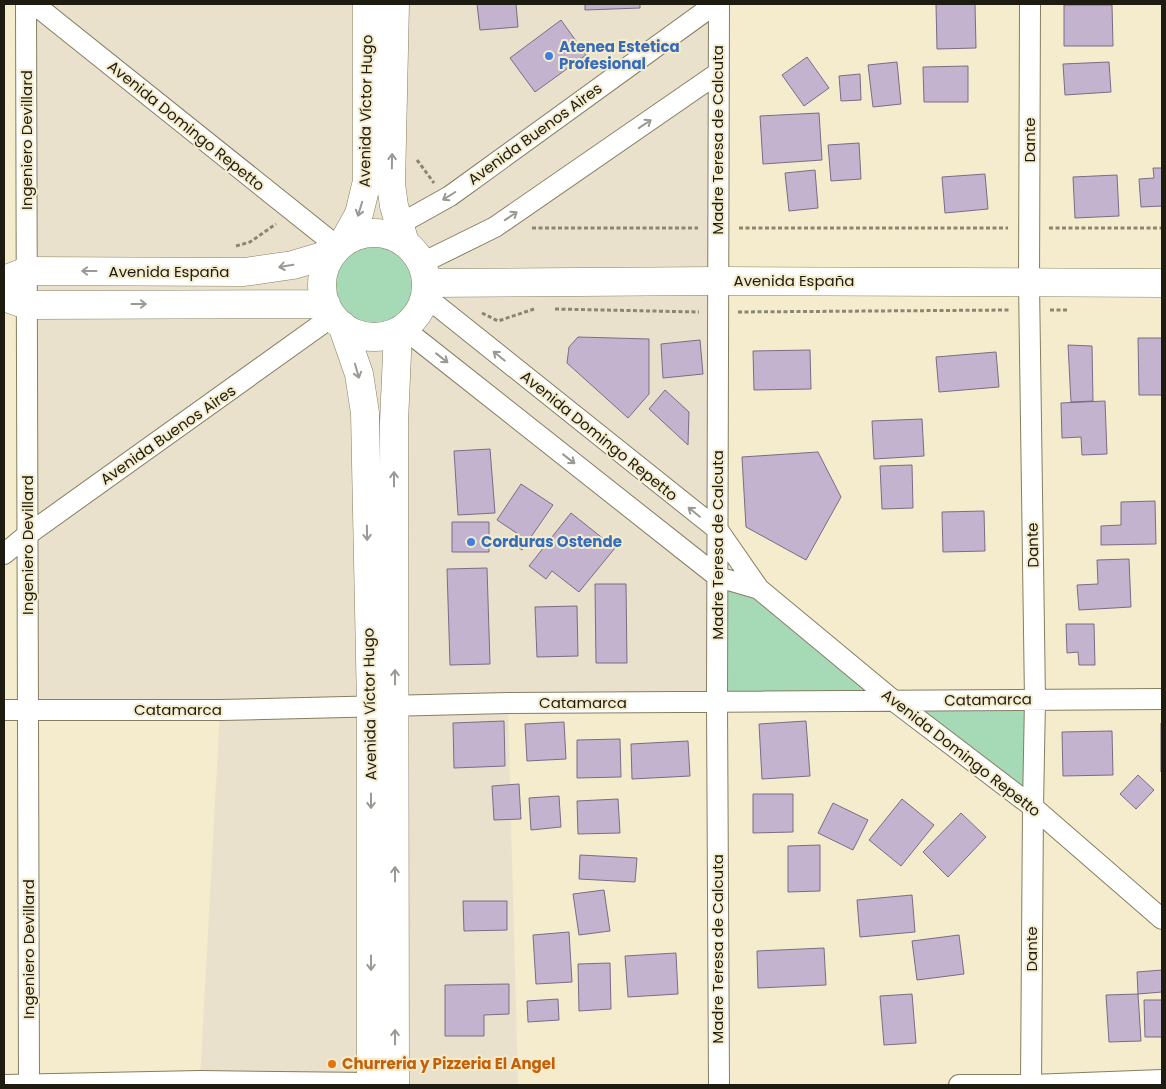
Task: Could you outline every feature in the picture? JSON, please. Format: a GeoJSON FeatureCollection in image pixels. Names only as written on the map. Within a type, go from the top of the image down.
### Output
{"type":"FeatureCollection","features":[{"type":"Feature","properties":{"kind":"main road","name":"Avenida Víctor Hugo"},"geometry":{"type":"LineString","coordinates":[[338,248],[359,214],[367,181],[368,4]]}},
{"type":"Feature","properties":{"kind":"main road","name":"Avenida Víctor Hugo"},"geometry":{"type":"LineString","coordinates":[[395,4],[391,184],[394,206],[402,233]]}},
{"type":"Feature","properties":{"kind":"main road"},"geometry":{"type":"LineString","coordinates":[[381,233],[394,236],[402,233],[415,252],[425,281],[421,309],[413,320],[401,330],[384,336],[369,337],[354,333],[333,315],[323,291],[323,277],[326,264],[338,248],[361,234],[381,233]]}},
{"type":"Feature","properties":{"kind":"main road","name":"Avenida España"},"geometry":{"type":"LineString","coordinates":[[15,276],[244,272],[293,265],[338,248]]}},
{"type":"Feature","properties":{"kind":"main road","name":"Avenida España"},"geometry":{"type":"LineString","coordinates":[[425,281],[1162,283]]}},
{"type":"Feature","properties":{"kind":"main road"},"geometry":{"type":"LineString","coordinates":[[15,301],[333,315]]}},
{"type":"Feature","properties":{"kind":"main road","name":"Avenida Víctor Hugo"},"geometry":{"type":"LineString","coordinates":[[333,315],[359,374],[365,413],[383,706]]}},
{"type":"Feature","properties":{"kind":"main road","name":"Avenida Víctor Hugo"},"geometry":{"type":"LineString","coordinates":[[378,1085],[383,706],[394,422],[401,330]]}},
{"type":"Feature","properties":{"kind":"street","name":"Ingeniero Devillard"},"geometry":{"type":"LineString","coordinates":[[26,4],[15,301],[28,535],[30,1085]]}},
{"type":"Feature","properties":{"kind":"street","name":"Avenida Domingo Repetto"},"geometry":{"type":"LineString","coordinates":[[34,4],[338,248]]}},
{"type":"Feature","properties":{"kind":"street","name":"Avenida Buenos Aires"},"geometry":{"type":"LineString","coordinates":[[402,233],[450,196],[717,4]]}},
{"type":"Feature","properties":{"kind":"street","name":"Madre Teresa de Calcuta"},"geometry":{"type":"LineString","coordinates":[[717,4],[719,1085]]}},
{"type":"Feature","properties":{"kind":"street","name":"Dante"},"geometry":{"type":"LineString","coordinates":[[1030,4],[1029,310],[1035,700],[1032,1085]]}},
{"type":"Feature","properties":{"kind":"street"},"geometry":{"type":"LineString","coordinates":[[425,281],[495,226],[718,73]]}},
{"type":"Feature","properties":{"kind":"street","name":"Avenida Domingo Repetto"},"geometry":{"type":"LineString","coordinates":[[425,281],[718,530],[759,588],[894,701],[1033,807],[1162,919]]}},
{"type":"Feature","properties":{"kind":"street","name":"Avenida Buenos Aires"},"geometry":{"type":"LineString","coordinates":[[4,554],[333,315]]}},
{"type":"Feature","properties":{"kind":"street","name":"Avenida Domingo Repetto"},"geometry":{"type":"LineString","coordinates":[[401,330],[718,578],[759,588]]}},
{"type":"Feature","properties":{"kind":"street","name":"Catamarca"},"geometry":{"type":"LineString","coordinates":[[4,710],[220,710],[518,703],[1162,699]]}},
{"type":"Feature","properties":{"kind":"street"},"geometry":{"type":"LineString","coordinates":[[959,1085],[1032,1085],[1162,1080]]}},
{"type":"Feature","properties":{"kind":"street"},"geometry":{"type":"LineString","coordinates":[[5,1085],[200,1081],[378,1085]]}},
{"type":"Feature","properties":{"kind":"path"},"geometry":{"type":"LineString","coordinates":[[532,228],[1162,228]]}},
{"type":"Feature","properties":{"kind":"path"},"geometry":{"type":"LineString","coordinates":[[474,309],[498,321],[534,309],[544,309]]}},
{"type":"Feature","properties":{"kind":"path"},"geometry":{"type":"LineString","coordinates":[[554,309],[718,312],[1077,310]]}},
{"type":"Feature","properties":{"kind":"shaded area"},"geometry":{"type":"Polygon","coordinates":[[[27,4],[719,4],[717,703],[508,708],[518,1085],[367,1085],[200,1081],[220,710],[28,710],[27,4]]]}},
{"type":"Feature","properties":{"kind":"green space"},"geometry":{"type":"Polygon","coordinates":[[[374,244],[389,247],[402,256],[411,269],[414,284],[411,299],[402,312],[389,321],[374,324],[359,321],[346,312],[337,299],[334,284],[337,269],[346,256],[359,247],[374,244]]]}},
{"type":"Feature","properties":{"kind":"green space"},"geometry":{"type":"Polygon","coordinates":[[[721,578],[759,589],[894,701],[717,703],[721,578]]]}},
{"type":"Feature","properties":{"kind":"green space"},"geometry":{"type":"Polygon","coordinates":[[[1035,700],[1033,807],[894,701],[1035,700]]]}},
{"type":"Feature","properties":{"kind":"building"},"geometry":{"type":"Polygon","coordinates":[[[477,4],[516,4],[518,27],[480,30],[477,4]]]}},
{"type":"Feature","properties":{"kind":"building"},"geometry":{"type":"Polygon","coordinates":[[[585,4],[640,4],[640,8],[585,10],[585,4]]]}},
{"type":"Feature","properties":{"kind":"building"},"geometry":{"type":"Polygon","coordinates":[[[936,4],[975,4],[976,48],[937,49],[936,4]]]}},
{"type":"Feature","properties":{"kind":"building"},"geometry":{"type":"Polygon","coordinates":[[[1064,5],[1112,5],[1113,46],[1064,46],[1064,5]]]}},
{"type":"Feature","properties":{"kind":"building"},"geometry":{"type":"Polygon","coordinates":[[[561,20],[586,55],[535,92],[510,58],[561,20]]]}},
{"type":"Feature","properties":{"kind":"building"},"geometry":{"type":"Polygon","coordinates":[[[807,57],[829,88],[804,106],[782,75],[807,57]]]}},
{"type":"Feature","properties":{"kind":"building"},"geometry":{"type":"Polygon","coordinates":[[[897,62],[901,104],[873,107],[868,65],[897,62]]]}},
{"type":"Feature","properties":{"kind":"building"},"geometry":{"type":"Polygon","coordinates":[[[1109,62],[1111,92],[1065,95],[1063,64],[1109,62]]]}},
{"type":"Feature","properties":{"kind":"building"},"geometry":{"type":"Polygon","coordinates":[[[968,66],[968,102],[924,102],[923,67],[968,66]]]}},
{"type":"Feature","properties":{"kind":"building"},"geometry":{"type":"Polygon","coordinates":[[[860,74],[861,100],[841,101],[839,76],[860,74]]]}},
{"type":"Feature","properties":{"kind":"building"},"geometry":{"type":"Polygon","coordinates":[[[819,113],[822,160],[763,164],[760,116],[819,113]]]}},
{"type":"Feature","properties":{"kind":"building"},"geometry":{"type":"Polygon","coordinates":[[[859,143],[861,179],[831,181],[828,145],[859,143]]]}},
{"type":"Feature","properties":{"kind":"building"},"geometry":{"type":"Polygon","coordinates":[[[1153,168],[1162,168],[1162,206],[1141,207],[1139,179],[1154,178],[1153,168]]]}},
{"type":"Feature","properties":{"kind":"building"},"geometry":{"type":"Polygon","coordinates":[[[815,170],[818,208],[789,211],[785,173],[815,170]]]}},
{"type":"Feature","properties":{"kind":"building"},"geometry":{"type":"Polygon","coordinates":[[[985,174],[988,209],[945,213],[942,177],[985,174]]]}},
{"type":"Feature","properties":{"kind":"building"},"geometry":{"type":"Polygon","coordinates":[[[1117,175],[1119,216],[1075,218],[1073,177],[1117,175]]]}},
{"type":"Feature","properties":{"kind":"building"},"geometry":{"type":"Polygon","coordinates":[[[578,337],[649,339],[649,394],[628,418],[567,363],[569,347],[578,337]]]}},
{"type":"Feature","properties":{"kind":"building"},"geometry":{"type":"Polygon","coordinates":[[[1138,338],[1162,338],[1162,395],[1139,395],[1138,338]]]}},
{"type":"Feature","properties":{"kind":"building"},"geometry":{"type":"Polygon","coordinates":[[[700,340],[703,374],[663,378],[661,344],[700,340]]]}},
{"type":"Feature","properties":{"kind":"building"},"geometry":{"type":"Polygon","coordinates":[[[1068,345],[1092,346],[1093,401],[1071,402],[1068,345]]]}},
{"type":"Feature","properties":{"kind":"building"},"geometry":{"type":"Polygon","coordinates":[[[810,350],[811,389],[754,390],[753,351],[810,350]]]}},
{"type":"Feature","properties":{"kind":"building"},"geometry":{"type":"Polygon","coordinates":[[[996,352],[999,387],[939,392],[936,357],[996,352]]]}},
{"type":"Feature","properties":{"kind":"building"},"geometry":{"type":"Polygon","coordinates":[[[665,390],[689,412],[688,445],[649,409],[665,390]]]}},
{"type":"Feature","properties":{"kind":"building"},"geometry":{"type":"Polygon","coordinates":[[[1105,401],[1107,454],[1082,455],[1081,437],[1062,438],[1061,403],[1105,401]]]}},
{"type":"Feature","properties":{"kind":"building"},"geometry":{"type":"Polygon","coordinates":[[[922,419],[924,456],[874,459],[872,421],[922,419]]]}},
{"type":"Feature","properties":{"kind":"building"},"geometry":{"type":"Polygon","coordinates":[[[490,449],[495,513],[458,515],[454,451],[490,449]]]}},
{"type":"Feature","properties":{"kind":"building"},"geometry":{"type":"Polygon","coordinates":[[[818,452],[841,497],[806,560],[746,527],[742,457],[818,452]]]}},
{"type":"Feature","properties":{"kind":"building"},"geometry":{"type":"Polygon","coordinates":[[[912,465],[913,508],[882,509],[880,466],[912,465]]]}},
{"type":"Feature","properties":{"kind":"building"},"geometry":{"type":"Polygon","coordinates":[[[521,484],[553,505],[522,550],[512,543],[518,534],[497,520],[521,484]]]}},
{"type":"Feature","properties":{"kind":"building"},"geometry":{"type":"Polygon","coordinates":[[[1155,501],[1156,544],[1101,545],[1101,526],[1121,525],[1121,502],[1155,501]]]}},
{"type":"Feature","properties":{"kind":"building"},"geometry":{"type":"Polygon","coordinates":[[[984,511],[985,551],[943,552],[942,512],[984,511]]]}},
{"type":"Feature","properties":{"kind":"building"},"geometry":{"type":"Polygon","coordinates":[[[571,513],[615,548],[579,592],[552,571],[546,579],[529,566],[571,513]]]}},
{"type":"Feature","properties":{"kind":"building"},"geometry":{"type":"Polygon","coordinates":[[[452,522],[489,522],[489,552],[452,552],[452,522]]]}},
{"type":"Feature","properties":{"kind":"building"},"geometry":{"type":"Polygon","coordinates":[[[1129,559],[1131,607],[1079,610],[1077,585],[1098,584],[1097,560],[1129,559]]]}},
{"type":"Feature","properties":{"kind":"building"},"geometry":{"type":"Polygon","coordinates":[[[487,568],[490,664],[450,665],[447,569],[487,568]]]}},
{"type":"Feature","properties":{"kind":"building"},"geometry":{"type":"Polygon","coordinates":[[[595,584],[626,584],[627,663],[596,663],[595,584]]]}},
{"type":"Feature","properties":{"kind":"building"},"geometry":{"type":"Polygon","coordinates":[[[577,606],[578,656],[537,657],[535,607],[577,606]]]}},
{"type":"Feature","properties":{"kind":"building"},"geometry":{"type":"Polygon","coordinates":[[[1066,624],[1094,624],[1095,665],[1079,665],[1078,652],[1067,653],[1066,624]]]}},
{"type":"Feature","properties":{"kind":"building"},"geometry":{"type":"Polygon","coordinates":[[[504,721],[505,766],[454,768],[453,723],[504,721]]]}},
{"type":"Feature","properties":{"kind":"building"},"geometry":{"type":"Polygon","coordinates":[[[806,721],[810,776],[762,779],[759,724],[806,721]]]}},
{"type":"Feature","properties":{"kind":"building"},"geometry":{"type":"Polygon","coordinates":[[[564,722],[566,759],[527,761],[525,724],[564,722]]]}},
{"type":"Feature","properties":{"kind":"building"},"geometry":{"type":"Polygon","coordinates":[[[1162,723],[1162,772],[1161,772],[1162,723]]]}},
{"type":"Feature","properties":{"kind":"building"},"geometry":{"type":"Polygon","coordinates":[[[1112,731],[1113,775],[1063,776],[1062,732],[1112,731]]]}},
{"type":"Feature","properties":{"kind":"building"},"geometry":{"type":"Polygon","coordinates":[[[620,739],[621,777],[577,778],[577,740],[620,739]]]}},
{"type":"Feature","properties":{"kind":"building"},"geometry":{"type":"Polygon","coordinates":[[[688,741],[690,776],[632,779],[631,744],[688,741]]]}},
{"type":"Feature","properties":{"kind":"building"},"geometry":{"type":"Polygon","coordinates":[[[1138,775],[1154,790],[1136,809],[1120,794],[1138,775]]]}},
{"type":"Feature","properties":{"kind":"building"},"geometry":{"type":"Polygon","coordinates":[[[519,784],[521,819],[494,820],[492,786],[519,784]]]}},
{"type":"Feature","properties":{"kind":"building"},"geometry":{"type":"Polygon","coordinates":[[[753,794],[793,794],[793,832],[753,833],[753,794]]]}},
{"type":"Feature","properties":{"kind":"building"},"geometry":{"type":"Polygon","coordinates":[[[559,796],[561,827],[531,830],[529,798],[559,796]]]}},
{"type":"Feature","properties":{"kind":"building"},"geometry":{"type":"Polygon","coordinates":[[[618,799],[620,833],[578,834],[577,801],[618,799]]]}},
{"type":"Feature","properties":{"kind":"building"},"geometry":{"type":"Polygon","coordinates":[[[902,799],[934,825],[901,866],[869,840],[902,799]]]}},
{"type":"Feature","properties":{"kind":"building"},"geometry":{"type":"Polygon","coordinates":[[[833,803],[868,820],[853,850],[818,833],[833,803]]]}},
{"type":"Feature","properties":{"kind":"building"},"geometry":{"type":"Polygon","coordinates":[[[961,813],[986,837],[948,877],[923,852],[961,813]]]}},
{"type":"Feature","properties":{"kind":"building"},"geometry":{"type":"Polygon","coordinates":[[[820,845],[820,891],[788,892],[788,846],[820,845]]]}},
{"type":"Feature","properties":{"kind":"building"},"geometry":{"type":"Polygon","coordinates":[[[580,855],[637,858],[635,882],[579,879],[580,855]]]}},
{"type":"Feature","properties":{"kind":"building"},"geometry":{"type":"Polygon","coordinates":[[[604,890],[610,931],[579,935],[573,894],[604,890]]]}},
{"type":"Feature","properties":{"kind":"building"},"geometry":{"type":"Polygon","coordinates":[[[912,895],[915,932],[860,937],[857,900],[912,895]]]}},
{"type":"Feature","properties":{"kind":"building"},"geometry":{"type":"Polygon","coordinates":[[[463,901],[507,901],[507,930],[464,931],[463,901]]]}},
{"type":"Feature","properties":{"kind":"building"},"geometry":{"type":"Polygon","coordinates":[[[569,932],[572,982],[536,984],[533,935],[569,932]]]}},
{"type":"Feature","properties":{"kind":"building"},"geometry":{"type":"Polygon","coordinates":[[[959,935],[964,974],[917,980],[912,941],[959,935]]]}},
{"type":"Feature","properties":{"kind":"building"},"geometry":{"type":"Polygon","coordinates":[[[824,948],[826,985],[758,988],[757,951],[824,948]]]}},
{"type":"Feature","properties":{"kind":"building"},"geometry":{"type":"Polygon","coordinates":[[[676,953],[678,994],[628,997],[625,956],[676,953]]]}},
{"type":"Feature","properties":{"kind":"building"},"geometry":{"type":"Polygon","coordinates":[[[610,963],[611,1009],[579,1011],[578,964],[610,963]]]}},
{"type":"Feature","properties":{"kind":"building"},"geometry":{"type":"Polygon","coordinates":[[[1162,970],[1162,992],[1138,994],[1137,972],[1162,970]]]}},
{"type":"Feature","properties":{"kind":"building"},"geometry":{"type":"Polygon","coordinates":[[[509,984],[509,1014],[484,1015],[484,1036],[445,1036],[445,985],[509,984]]]}},
{"type":"Feature","properties":{"kind":"building"},"geometry":{"type":"Polygon","coordinates":[[[912,994],[916,1043],[884,1045],[880,996],[912,994]]]}},
{"type":"Feature","properties":{"kind":"building"},"geometry":{"type":"Polygon","coordinates":[[[1138,994],[1141,1041],[1109,1042],[1106,995],[1138,994]]]}},
{"type":"Feature","properties":{"kind":"building"},"geometry":{"type":"Polygon","coordinates":[[[558,999],[559,1020],[528,1022],[527,1001],[558,999]]]}},
{"type":"Feature","properties":{"kind":"building"},"geometry":{"type":"Polygon","coordinates":[[[1144,1000],[1162,1000],[1162,1037],[1145,1037],[1144,1000]]]}},
{"type":"Feature","properties":{"kind":"place","name":"Atenea Estetica Profesional"},"geometry":{"type":"Point","coordinates":[549,56]}},
{"type":"Feature","properties":{"kind":"place","name":"Corduras Ostende"},"geometry":{"type":"Point","coordinates":[471,542]}},
{"type":"Feature","properties":{"kind":"place","name":"Churreria y Pizzeria El Angel"},"geometry":{"type":"Point","coordinates":[332,1064]}}]}
